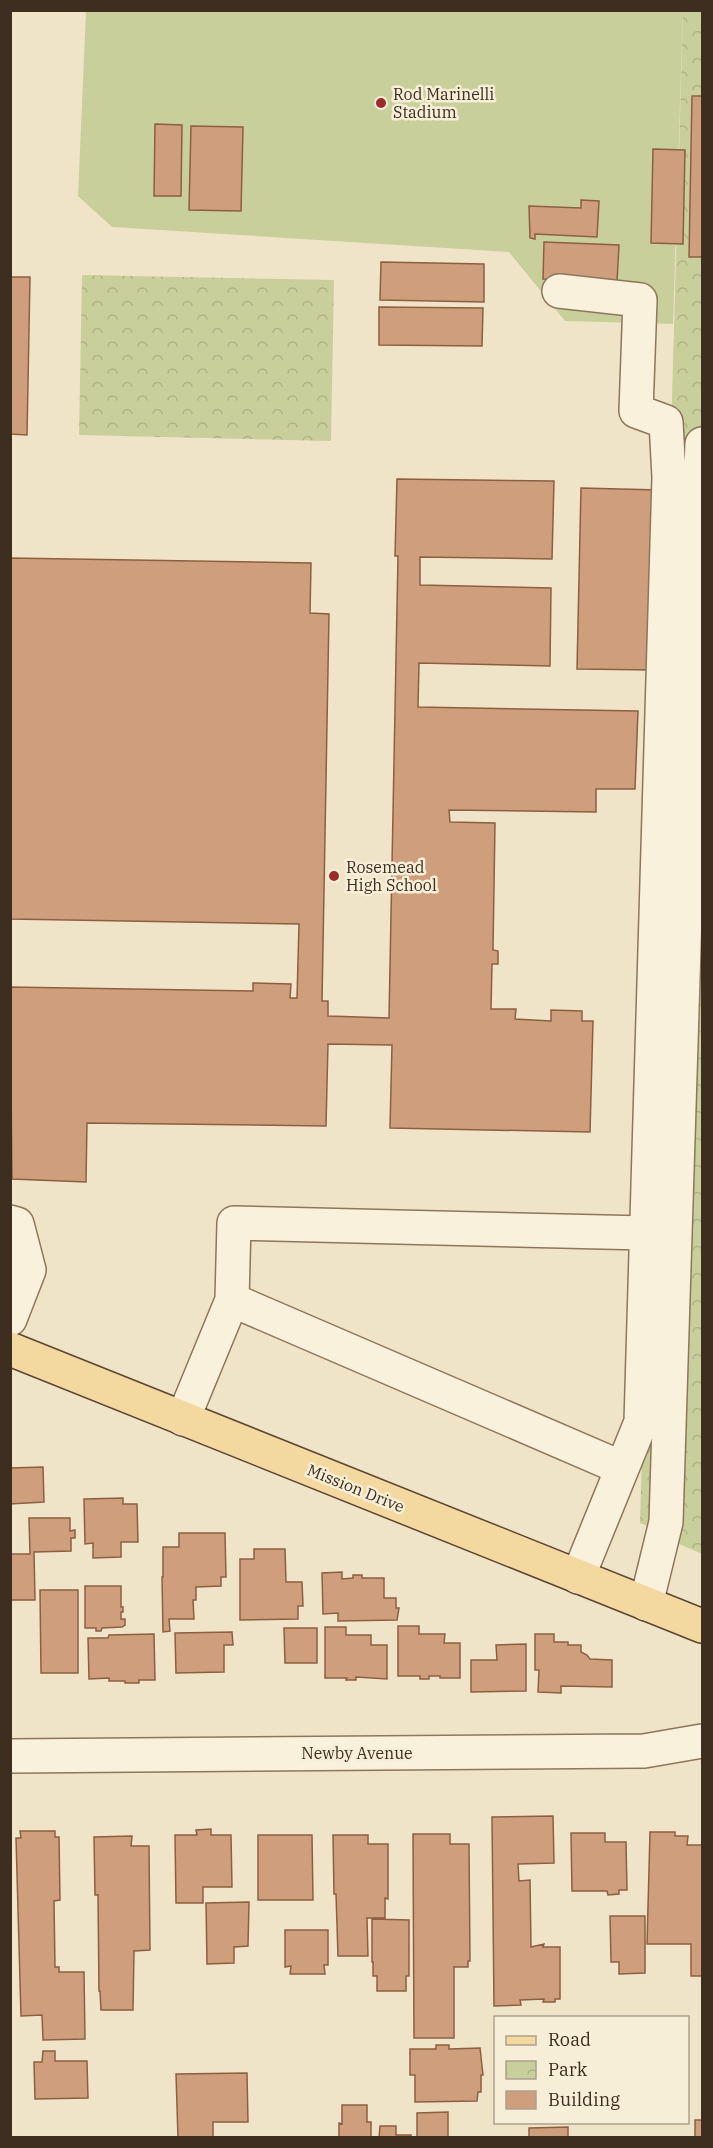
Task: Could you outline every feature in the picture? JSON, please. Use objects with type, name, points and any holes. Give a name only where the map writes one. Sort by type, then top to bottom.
[{"type":"main road","name":"Mission Drive","points":[[10,1349],[702,1625]]},
{"type":"street","points":[[559,291],[640,300],[636,411],[666,422],[669,489],[641,1422],[578,1577]]},
{"type":"street","points":[[646,1604],[666,1522],[695,596],[702,444]]},
{"type":"street","points":[[10,1222],[17,1224],[29,1270],[10,1319]]},
{"type":"street","points":[[183,1419],[232,1300],[234,1223],[645,1233]]},
{"type":"street","points":[[232,1300],[622,1468]]},
{"type":"street","name":"Newby Avenue","points":[[10,1756],[644,1751],[702,1742]]},
{"type":"green space","points":[[702,10],[702,1554],[679,1544],[675,1537],[640,1523],[683,11]]},
{"type":"green space","name":"Rod Marinelli Stadium","points":[[86,11],[683,11],[673,324],[565,321],[509,252],[112,227],[78,196]]},
{"type":"green space","points":[[82,275],[334,280],[331,441],[79,435]]},
{"type":"building","points":[[692,96],[702,96],[702,257],[689,257]]},
{"type":"building","points":[[155,124],[182,125],[181,196],[154,196]]},
{"type":"building","points":[[191,126],[243,127],[241,211],[189,210]]},
{"type":"building","points":[[653,149],[685,150],[683,244],[651,243]]},
{"type":"building","points":[[581,200],[599,201],[597,237],[535,234],[535,239],[530,238],[529,206],[581,208]]},
{"type":"building","points":[[544,242],[619,245],[617,282],[543,279]]},
{"type":"building","points":[[381,262],[484,264],[484,302],[380,300]]},
{"type":"building","points":[[10,277],[30,277],[27,435],[10,434]]},
{"type":"building","points":[[379,307],[483,308],[482,346],[379,345]]},
{"type":"building","points":[[397,479],[554,481],[552,559],[420,557],[420,585],[551,588],[550,666],[419,663],[418,707],[638,711],[635,789],[596,789],[596,812],[449,810],[450,822],[495,823],[493,950],[498,951],[498,964],[492,964],[491,1009],[516,1009],[515,1019],[551,1021],[551,1010],[582,1011],[582,1021],[593,1021],[590,1132],[390,1128],[392,1045],[328,1044],[326,1126],[87,1123],[86,1182],[12,1179],[10,987],[253,991],[253,983],[291,984],[290,998],[297,998],[299,924],[10,919],[10,558],[311,563],[310,613],[329,614],[322,1001],[328,1001],[328,1016],[389,1018],[398,556],[395,556]]},
{"type":"building","points":[[581,488],[659,490],[655,670],[577,669]]},
{"type":"building","points":[[43,1467],[44,1502],[10,1504],[10,1468]]},
{"type":"building","points":[[123,1498],[123,1504],[137,1504],[138,1542],[121,1542],[121,1557],[93,1558],[93,1543],[85,1544],[84,1499]]},
{"type":"building","points":[[29,1518],[70,1518],[70,1531],[75,1530],[75,1538],[71,1538],[71,1551],[34,1552],[35,1600],[10,1600],[10,1554],[30,1554]]},
{"type":"building","points":[[179,1533],[225,1533],[226,1577],[221,1577],[221,1586],[196,1587],[196,1600],[193,1600],[194,1619],[169,1619],[170,1631],[163,1632],[163,1547],[179,1547]]},
{"type":"building","points":[[254,1549],[285,1549],[286,1582],[302,1582],[303,1606],[298,1606],[298,1619],[240,1620],[240,1559],[254,1559]]},
{"type":"building","points":[[342,1572],[342,1579],[353,1578],[353,1575],[362,1575],[362,1578],[384,1578],[384,1598],[396,1598],[396,1608],[399,1608],[397,1620],[338,1621],[338,1613],[323,1614],[322,1573]]},
{"type":"building","points":[[85,1586],[121,1586],[123,1612],[121,1612],[121,1619],[125,1619],[125,1625],[102,1628],[101,1631],[96,1631],[96,1628],[85,1628]]},
{"type":"building","points":[[40,1590],[78,1590],[78,1673],[41,1673]]},
{"type":"building","points":[[398,1626],[419,1626],[419,1634],[445,1634],[444,1643],[460,1643],[460,1678],[429,1676],[429,1679],[420,1679],[420,1676],[398,1676]]},
{"type":"building","points":[[325,1627],[346,1627],[346,1635],[371,1635],[371,1645],[387,1645],[387,1679],[325,1678]]},
{"type":"building","points":[[284,1628],[317,1628],[317,1663],[285,1663]]},
{"type":"building","points":[[232,1632],[233,1645],[224,1645],[224,1672],[176,1673],[175,1633]]},
{"type":"building","points":[[154,1634],[155,1680],[125,1683],[125,1681],[109,1681],[109,1678],[89,1679],[88,1638]]},
{"type":"building","points":[[535,1634],[554,1634],[554,1642],[581,1645],[581,1652],[590,1659],[612,1660],[612,1687],[561,1686],[561,1693],[538,1692],[539,1670],[535,1670]]},
{"type":"building","points":[[526,1644],[526,1691],[471,1692],[471,1660],[497,1660],[496,1645]]},
{"type":"building","points":[[553,1816],[554,1863],[518,1864],[519,1881],[530,1880],[531,1947],[544,1944],[543,1947],[560,1947],[560,1999],[555,1999],[555,2002],[543,2002],[544,1999],[520,2000],[521,2005],[494,2006],[492,1817]]},
{"type":"building","points":[[211,1829],[211,1835],[231,1835],[232,1887],[203,1887],[203,1903],[176,1903],[175,1835],[197,1835],[196,1830]]},
{"type":"building","points":[[20,1831],[55,1831],[55,1837],[59,1837],[60,1900],[54,1901],[55,1967],[59,1967],[59,1972],[84,1972],[85,2039],[43,2040],[42,2015],[21,2016],[16,1838],[21,1838]]},
{"type":"building","points":[[650,1832],[675,1832],[675,1836],[688,1836],[687,1845],[702,1845],[702,1976],[691,1976],[691,1944],[647,1944]]},
{"type":"building","points":[[571,1833],[605,1833],[605,1842],[626,1842],[627,1890],[619,1890],[619,1894],[608,1895],[607,1891],[572,1891]]},
{"type":"building","points":[[413,1834],[450,1834],[450,1844],[469,1844],[470,1961],[468,1961],[468,1967],[454,1967],[454,2038],[414,2038]]},
{"type":"building","points":[[258,1835],[312,1835],[313,1900],[258,1900]]},
{"type":"building","points":[[333,1835],[368,1835],[368,1844],[388,1844],[388,1899],[385,1898],[385,1918],[367,1918],[368,1956],[338,1956]]},
{"type":"building","points":[[132,1836],[131,1846],[149,1846],[150,1950],[134,1951],[133,2010],[101,2010],[94,1837]]},
{"type":"building","points":[[249,1902],[248,1946],[234,1947],[234,1963],[207,1964],[206,1903]]},
{"type":"building","points":[[610,1916],[645,1916],[645,1973],[619,1974],[619,1962],[611,1962]]},
{"type":"building","points":[[372,1919],[409,1920],[409,1976],[406,1976],[406,1991],[377,1991],[377,1976],[373,1976],[372,1962]]},
{"type":"building","points":[[285,1930],[328,1930],[328,1965],[324,1965],[325,1974],[290,1974],[291,1966],[285,1967]]},
{"type":"building","points":[[436,2045],[449,2045],[449,2049],[480,2048],[483,2075],[481,2075],[481,2092],[478,2092],[477,2101],[415,2102],[415,2075],[410,2075],[410,2049],[436,2049]]},
{"type":"building","points":[[43,2051],[55,2051],[55,2061],[87,2061],[88,2098],[35,2099],[34,2062],[42,2062]]},
{"type":"building","points":[[247,2073],[248,2122],[213,2122],[213,2138],[178,2138],[176,2074]]},
{"type":"building","points":[[342,2105],[367,2105],[367,2122],[371,2122],[371,2138],[339,2138]]},
{"type":"building","points":[[448,2112],[448,2138],[417,2138],[417,2113]]},
{"type":"building","points":[[695,2120],[702,2120],[702,2138],[695,2138]]},
{"type":"building","points":[[380,2126],[396,2126],[396,2135],[411,2135],[411,2138],[379,2138]]},
{"type":"building","points":[[568,2127],[568,2138],[529,2138],[529,2128]]},
{"type":"place","name":"Rod Marinelli Stadium","points":[[381,103]]},
{"type":"place","name":"Rosemead High School","points":[[334,876]]}]
